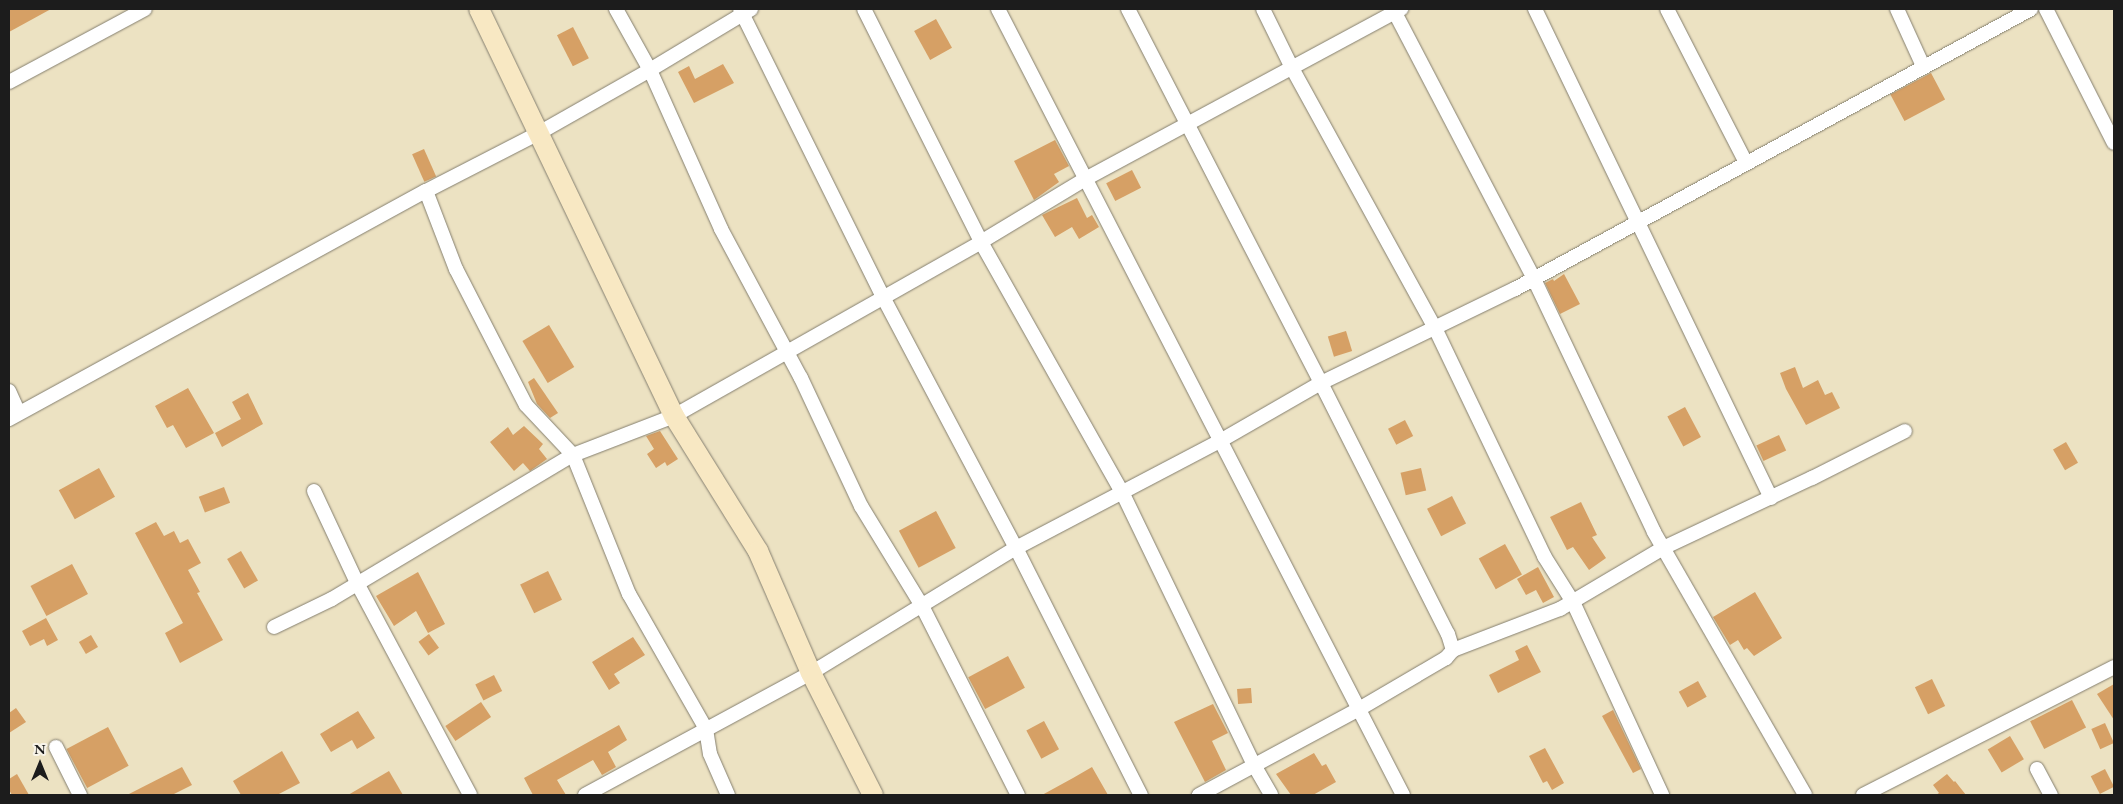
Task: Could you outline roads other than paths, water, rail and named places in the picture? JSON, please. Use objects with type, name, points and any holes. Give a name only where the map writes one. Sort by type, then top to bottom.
[{"type":"street","points":[[9,82],[145,9]]},
{"type":"street","points":[[479,9],[674,416],[758,551],[811,673],[873,795]]},
{"type":"street","points":[[616,9],[650,70],[721,230],[787,351],[861,506],[922,606],[1018,795]]},
{"type":"street","points":[[864,9],[981,242],[1123,494],[1254,765],[1271,795]]},
{"type":"street","points":[[998,9],[1087,178],[1220,441],[1404,795]]},
{"type":"street","points":[[1128,9],[1321,383],[1448,634],[1453,650]]},
{"type":"street","points":[[1263,9],[1292,68],[1435,328],[1544,556],[1573,602],[1662,795]]},
{"type":"street","points":[[1535,9],[1771,498]]},
{"type":"street","points":[[1667,9],[1746,163]]},
{"type":"street","points":[[1897,9],[1923,66]]},
{"type":"street","points":[[588,794],[811,673],[1016,548],[1123,494],[1321,383],[1534,279],[2031,9]]},
{"type":"street","points":[[2046,9],[2114,143]]},
{"type":"street","points":[[274,626],[332,599],[573,455],[674,416],[981,242],[1087,178],[1396,10],[1534,279],[1663,548],[1805,795]]},
{"type":"street","points":[[9,391],[14,416],[426,191],[539,133],[650,70],[744,11],[883,297],[1016,548],[1141,795]]},
{"type":"street","points":[[426,191],[456,269],[526,405],[573,455],[629,594],[706,729],[710,754],[728,795]]},
{"type":"street","points":[[1199,795],[1359,709],[1446,658],[1453,650],[1560,609],[1663,548],[1771,498],[1905,431]]},
{"type":"street","points":[[314,491],[357,583],[470,795]]},
{"type":"street","points":[[1864,795],[2114,667]]},
{"type":"street","points":[[56,747],[80,795]]},
{"type":"street","points":[[2037,769],[2051,795]]}]
